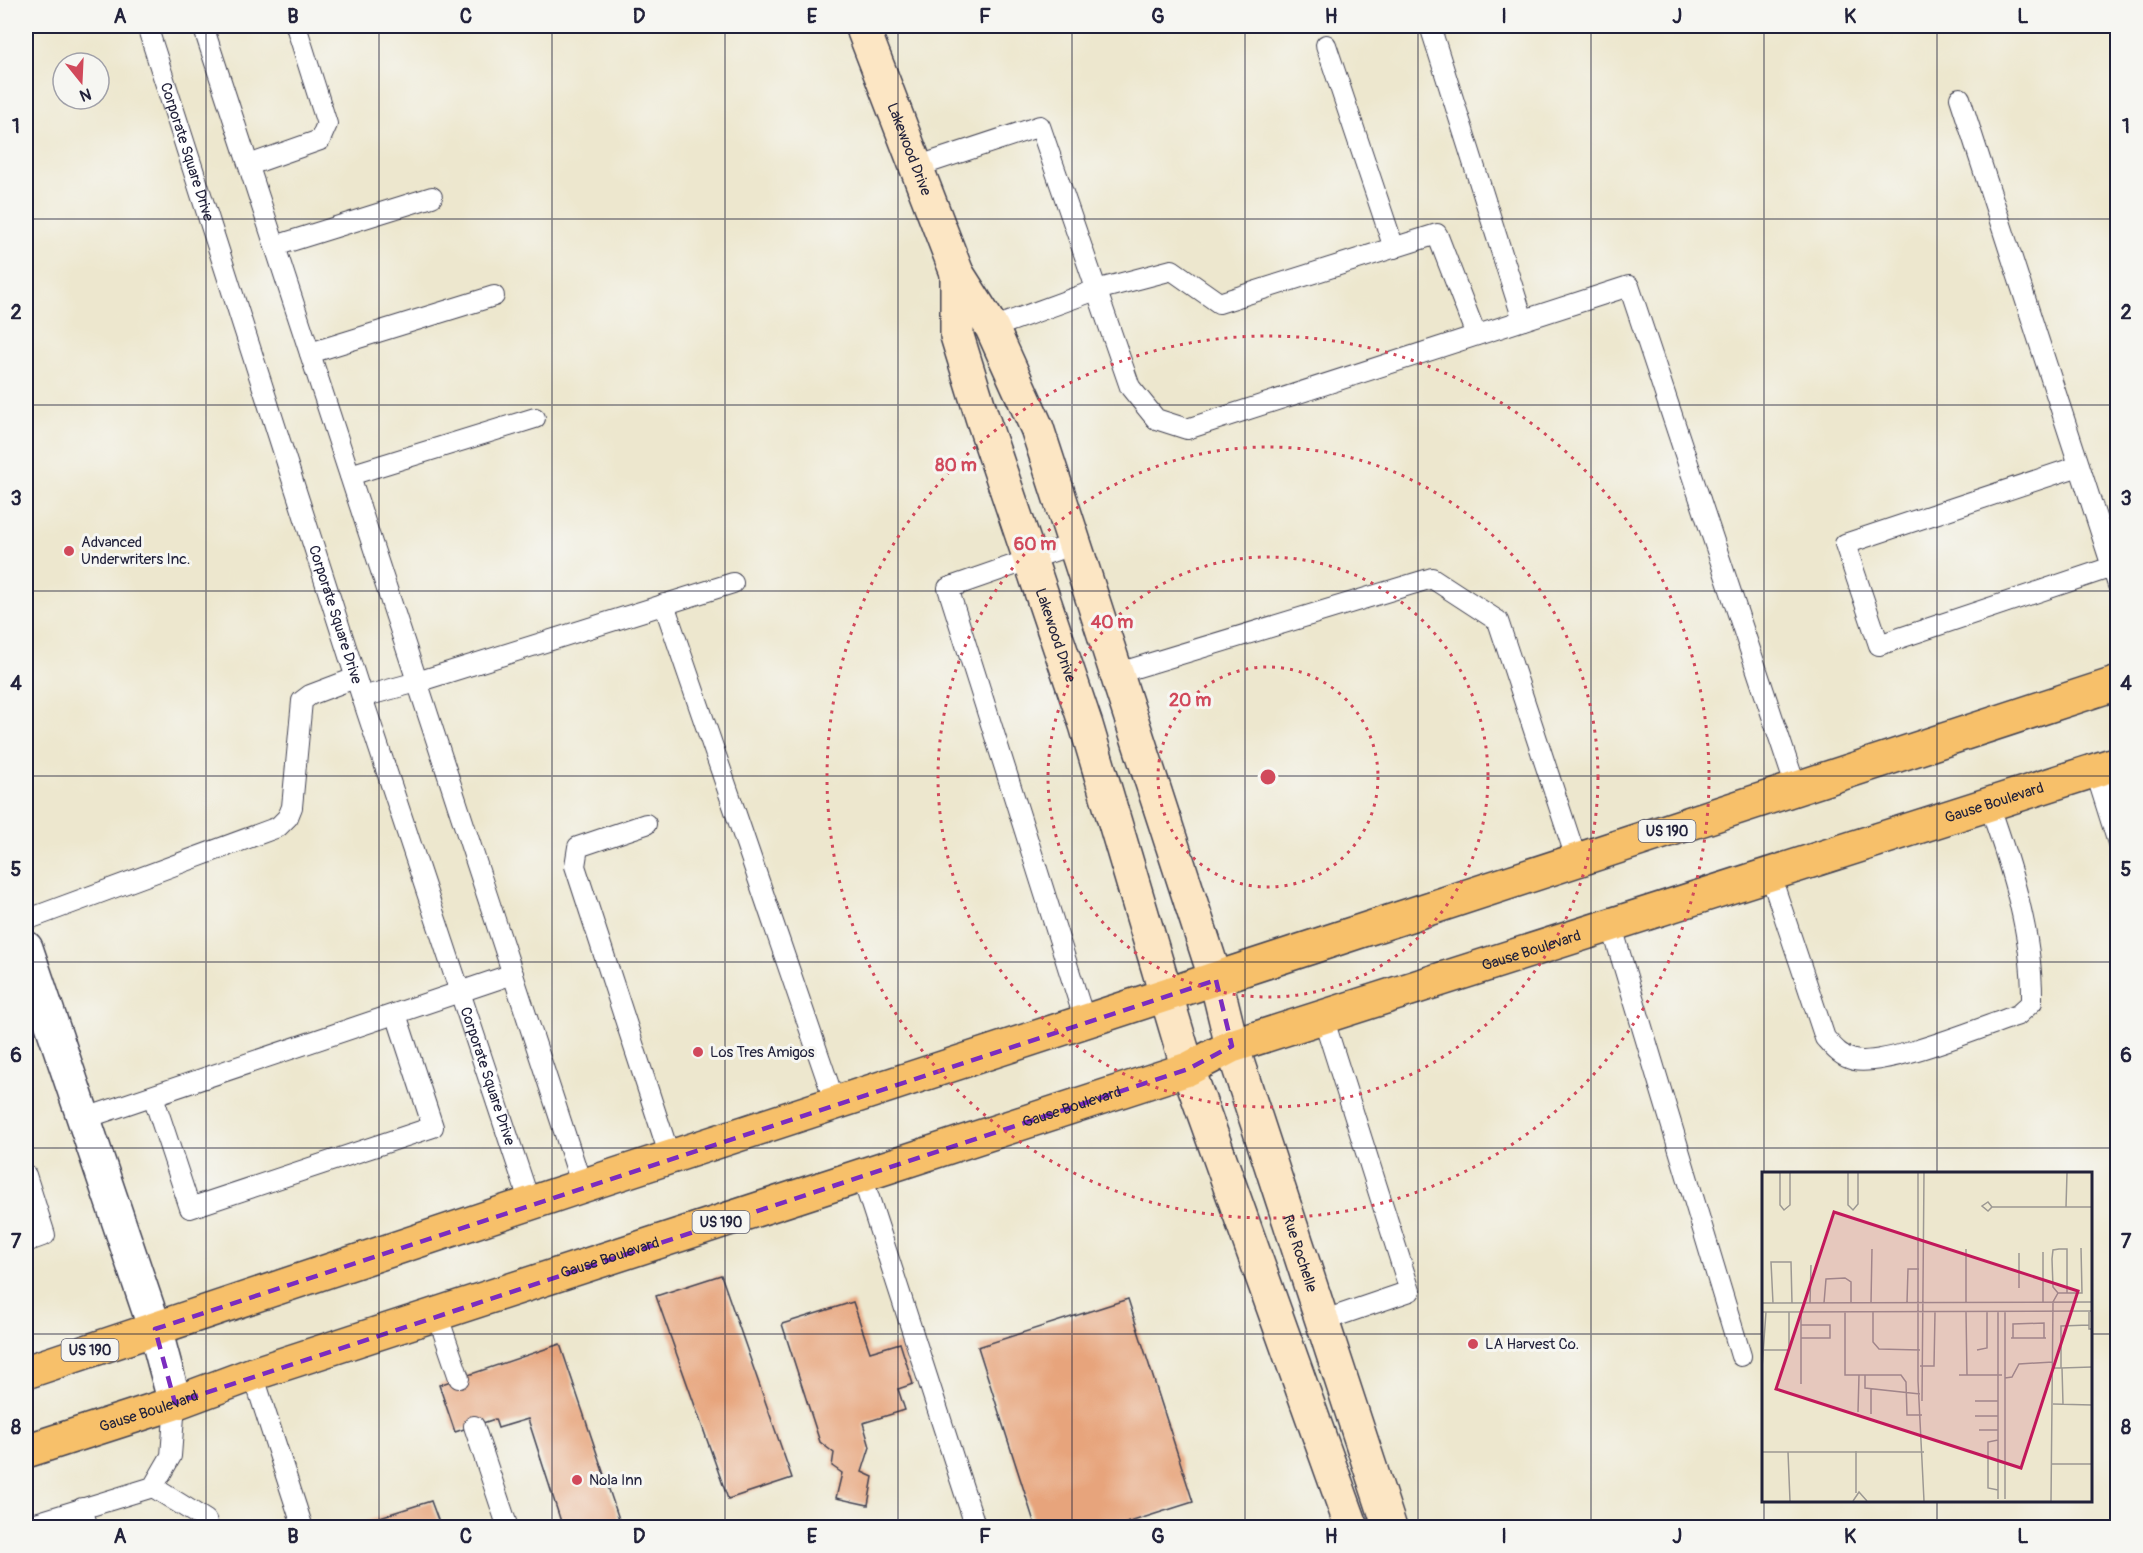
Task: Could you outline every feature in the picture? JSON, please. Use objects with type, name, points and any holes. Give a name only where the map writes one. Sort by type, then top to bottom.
[{"type":"main road","name":"US 190","points":[[26,1372],[582,1185],[1216,980],[2118,683]]},
{"type":"main road","name":"Gause Boulevard","points":[[26,1451],[175,1403],[253,1374],[1188,1069],[1232,1046],[2106,766]]},
{"type":"street","name":"Lakewood Drive","points":[[862,26],[957,273],[992,328],[1037,428],[1216,980]]},
{"type":"street","name":"Lakewood Drive","points":[[957,273],[957,336],[1029,562],[1071,684],[1167,995]]},
{"type":"street","points":[[1071,684],[1115,674]]},
{"type":"street","points":[[26,948],[155,1329],[175,1403]]},
{"type":"street","name":"Rue Rochelle","points":[[1216,980],[1232,1046],[1390,1527]]},
{"type":"street","points":[[1167,995],[1188,1069],[1352,1527]]},
{"type":"lane","points":[[203,26],[582,1185]]},
{"type":"lane","points":[[249,165],[320,140],[327,124],[296,26]]},
{"type":"lane","points":[[1431,26],[1523,320]]},
{"type":"lane","name":"Corporate Square Drive","points":[[155,28],[355,678],[530,1203]]},
{"type":"lane","points":[[1326,45],[1394,248]]},
{"type":"lane","points":[[1960,98],[2115,576],[1878,645],[1845,544],[2079,466]]},
{"type":"lane","points":[[916,167],[1041,126],[1130,387],[1156,419],[1187,429],[1629,286],[1796,788]]},
{"type":"lane","points":[[275,246],[432,198]]},
{"type":"lane","points":[[992,328],[1096,290],[1172,270],[1219,303],[1437,234],[1476,335]]},
{"type":"lane","points":[[310,354],[494,296]]},
{"type":"lane","points":[[350,475],[535,418]]},
{"type":"lane","points":[[1074,544],[1029,562],[948,588],[1085,1021]]},
{"type":"lane","points":[[1115,674],[1432,578],[1498,621],[1577,861]]},
{"type":"lane","points":[[362,698],[733,582]]},
{"type":"lane","points":[[664,604],[835,1103]]},
{"type":"lane","points":[[26,921],[278,827],[288,817],[292,807],[302,701],[310,695],[355,678]]},
{"type":"lane","points":[[2106,766],[2118,843]]},
{"type":"lane","points":[[1770,874],[1825,1038],[1838,1052],[1854,1060],[1885,1060],[2018,1015],[2032,1002],[2033,979],[2013,872],[1989,804]]},
{"type":"lane","points":[[646,824],[578,847],[575,866],[670,1157]]},
{"type":"lane","points":[[1611,924],[1741,1356]]},
{"type":"lane","points":[[84,1119],[513,974]]},
{"type":"lane","points":[[153,1096],[190,1208],[433,1127],[396,1014]]},
{"type":"lane","points":[[1322,1321],[1410,1291],[1323,1017]]},
{"type":"lane","points":[[26,1175],[45,1235],[26,1242]]},
{"type":"lane","points":[[862,1176],[976,1527]]},
{"type":"lane","points":[[437,1314],[459,1378]]},
{"type":"lane","points":[[253,1374],[303,1527]]},
{"type":"lane","points":[[26,1526],[153,1487],[171,1456],[175,1403]]},
{"type":"lane","points":[[474,1426],[508,1527]]},
{"type":"lane","points":[[153,1487],[206,1520],[209,1527]]},
{"type":"lane","points":[[82,1508],[88,1527]]},
{"type":"highlighted area","points":[[1216,980],[1232,1046],[1188,1069],[175,1403],[155,1329]]},
{"type":"building","points":[[721,1275],[792,1478],[728,1499],[656,1296]]},
{"type":"building","points":[[1128,1299],[1193,1502],[1111,1528],[1036,1528],[978,1347]]},
{"type":"building","points":[[853,1302],[870,1352],[900,1343],[913,1384],[898,1389],[905,1410],[863,1423],[870,1447],[862,1472],[873,1477],[868,1505],[836,1498],[842,1473],[832,1466],[834,1453],[820,1442],[782,1324]]},
{"type":"building","name":"Nola Inn","points":[[560,1344],[622,1528],[563,1528],[528,1419],[498,1428],[495,1419],[455,1432],[439,1385]]},
{"type":"building","points":[[431,1501],[441,1528],[348,1528],[348,1527]]},
{"type":"place","name":"Advanced Underwriters Inc.","points":[[69,551]]},
{"type":"place","name":"Los Tres Amigos","points":[[698,1052]]},
{"type":"place","name":"LA Harvest Co.","points":[[1473,1344]]},
{"type":"place","name":"Nola Inn","points":[[577,1480]]}]
